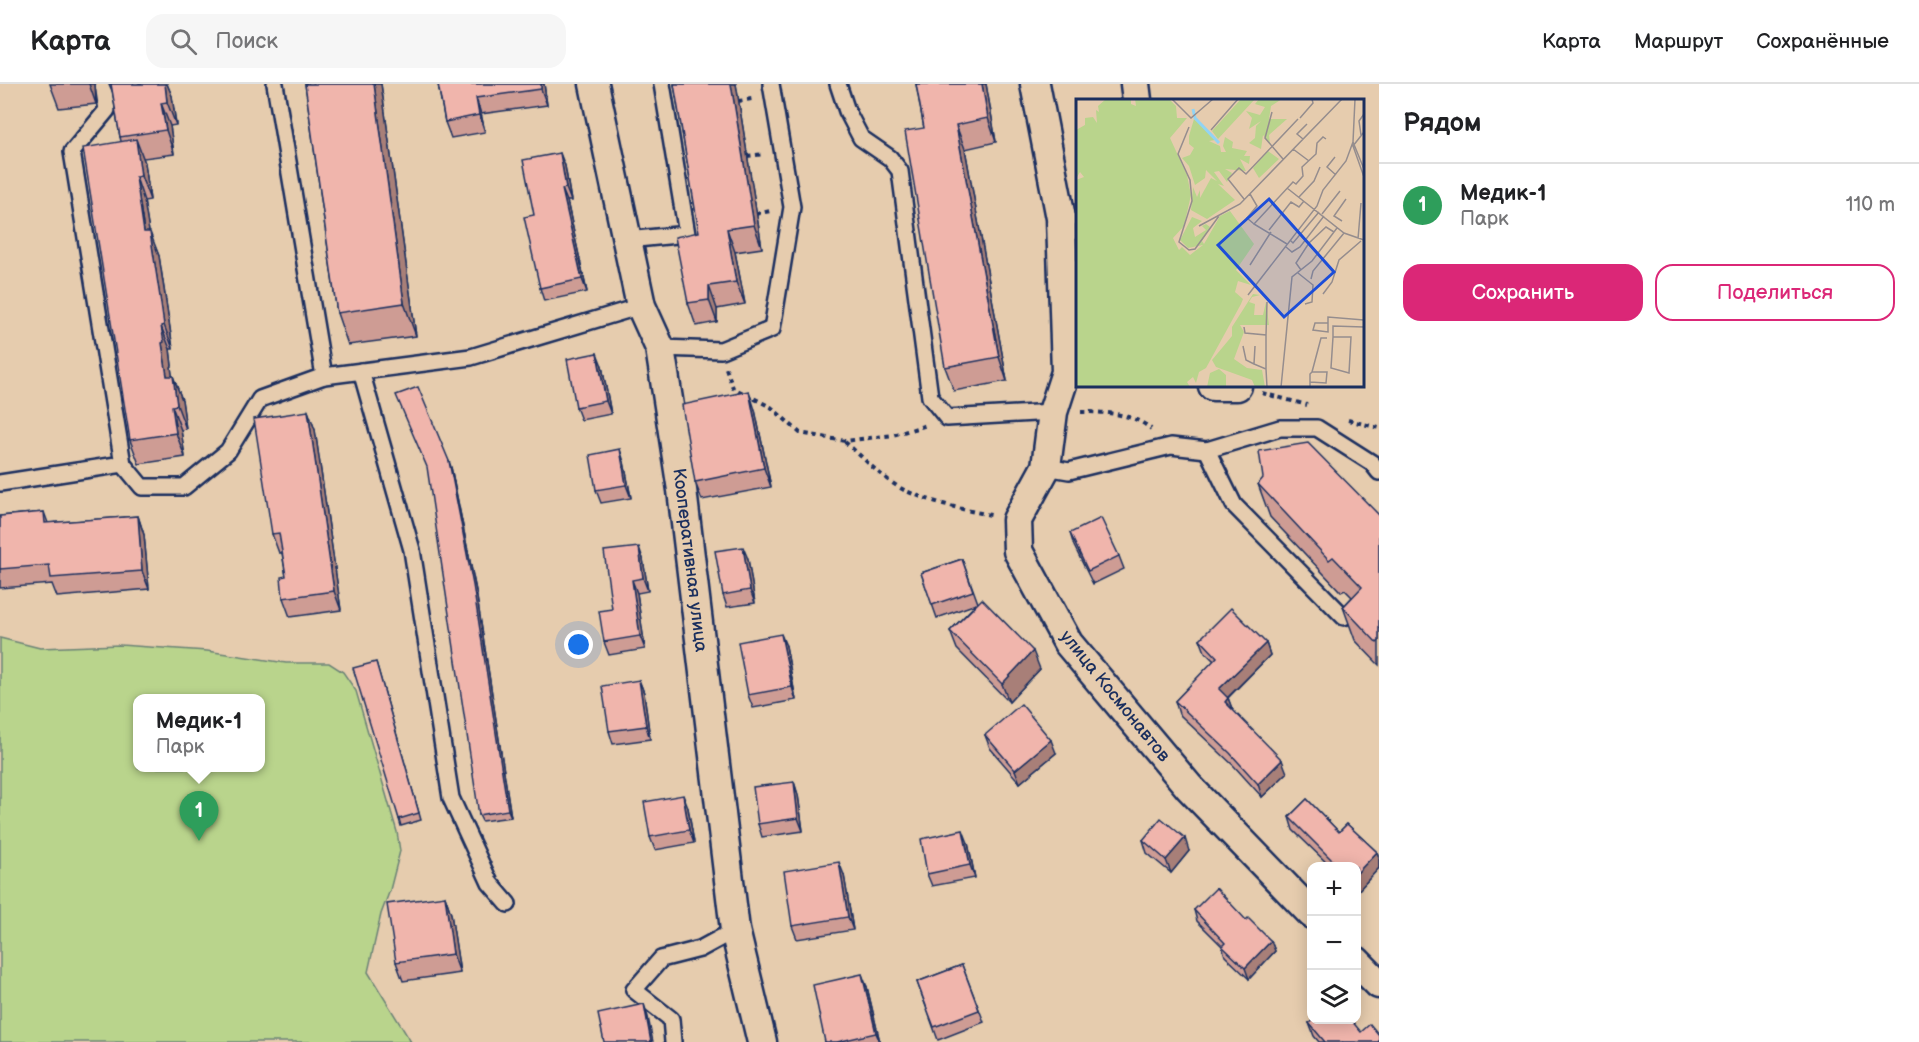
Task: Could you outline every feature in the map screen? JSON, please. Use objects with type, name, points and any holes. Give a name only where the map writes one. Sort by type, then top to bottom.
[{"type":"street","name":"Кооперативная улица","points":[[594,84],[641,306],[660,348],[682,490],[735,930],[762,1042]]},
{"type":"street","points":[[1017,520],[1046,467],[1053,412],[1066,372],[1061,218],[1035,84]]},
{"type":"street","points":[[1135,84],[1137,99]]},
{"type":"street","name":"улица Космонавтов","points":[[1017,520],[1018,551],[1068,643],[1188,787],[1307,910]]},
{"type":"street","points":[[1361,966],[1379,984]]},
{"type":"lane","points":[[103,84],[107,110],[72,152],[123,464],[142,487],[184,487],[228,451],[260,399],[324,376],[471,357],[641,306]]},
{"type":"lane","points":[[275,84],[324,376]]},
{"type":"lane","points":[[627,240],[687,234],[662,84]]},
{"type":"lane","points":[[660,348],[721,350],[772,329],[792,207],[771,84]]},
{"type":"lane","points":[[838,84],[847,111],[861,138],[890,158],[900,171],[930,397],[947,418],[1053,412]]},
{"type":"lane","points":[[361,371],[412,550],[451,798],[490,883],[508,904]]},
{"type":"lane","points":[[1046,467],[1069,471],[1171,446],[1207,450],[1280,428],[1317,428],[1372,463],[1379,472]]},
{"type":"lane","points":[[1207,450],[1234,505],[1344,617]]},
{"type":"lane","points":[[0,483],[123,464]]},
{"type":"lane","points":[[673,1042],[671,1019],[633,990],[661,959],[700,949],[735,930]]},
{"type":"path","points":[[721,350],[733,388],[771,407],[800,433],[845,441],[893,435],[947,418]]},
{"type":"path","points":[[1053,412],[1109,412],[1145,424],[1171,446]]},
{"type":"path","points":[[845,441],[876,470],[905,490],[967,510],[1017,520]]},
{"type":"green space","points":[[0,638],[40,648],[120,645],[207,651],[286,663],[329,663],[343,672],[356,691],[397,832],[400,851],[381,914],[368,972],[411,1042],[0,1042]]},
{"type":"building","points":[[111,84],[165,84],[167,102],[161,103],[166,130],[120,137]]},
{"type":"building","points":[[305,84],[374,84],[404,303],[337,313]]},
{"type":"building","points":[[438,84],[541,84],[541,89],[476,98],[479,115],[445,122]]},
{"type":"building","points":[[674,84],[731,84],[754,225],[727,229],[736,282],[709,286],[709,300],[688,303],[675,237],[699,232]]},
{"type":"building","points":[[916,84],[982,84],[988,118],[956,125],[999,357],[945,367],[905,131],[924,128]]},
{"type":"building","points":[[136,139],[141,176],[136,177],[144,232],[150,232],[164,325],[161,326],[164,342],[162,343],[167,376],[173,376],[177,405],[172,406],[176,433],[130,440],[83,148]]},
{"type":"building","points":[[560,153],[566,188],[562,189],[582,279],[540,288],[524,217],[534,215],[523,160]]},
{"type":"building","points":[[597,353],[606,401],[576,407],[567,359]]},
{"type":"building","points":[[418,387],[449,461],[473,585],[508,810],[479,815],[427,467],[396,395]]},
{"type":"building","points":[[749,391],[764,468],[695,482],[682,405]]},
{"type":"building","points":[[308,411],[334,591],[283,598],[281,577],[286,576],[279,533],[272,534],[254,419]]},
{"type":"building","points":[[1308,443],[1379,515],[1379,641],[1377,643],[1343,607],[1362,587],[1333,557],[1329,560],[1258,484],[1263,478],[1259,451]]},
{"type":"building","points":[[620,449],[626,485],[596,490],[590,455]]},
{"type":"building","points":[[44,512],[45,523],[138,516],[142,571],[51,578],[49,565],[0,569],[0,516]]},
{"type":"building","points":[[1101,518],[1119,556],[1088,571],[1070,533]]},
{"type":"building","points":[[639,547],[643,578],[632,580],[640,636],[604,642],[599,611],[612,609],[604,551]]},
{"type":"building","points":[[743,547],[750,590],[723,595],[715,551]]},
{"type":"building","points":[[962,559],[973,591],[932,605],[921,573]]},
{"type":"building","points":[[982,599],[1033,651],[1002,684],[950,631]]},
{"type":"building","points":[[1231,608],[1266,643],[1219,689],[1228,698],[1225,702],[1282,760],[1258,784],[1230,753],[1175,701],[1217,657],[1200,639]]},
{"type":"building","points":[[781,634],[792,687],[748,695],[738,642]]},
{"type":"building","points":[[376,662],[419,813],[399,819],[353,668]]},
{"type":"building","points":[[639,680],[646,726],[609,731],[602,686]]},
{"type":"building","points":[[1021,704],[1051,740],[1015,770],[985,735]]},
{"type":"building","points":[[794,782],[798,818],[758,824],[753,787]]},
{"type":"building","points":[[683,795],[689,830],[650,837],[644,802]]},
{"type":"building","points":[[1307,799],[1339,832],[1347,824],[1377,852],[1361,869],[1361,862],[1334,862],[1289,817]]},
{"type":"building","points":[[1161,818],[1185,838],[1166,860],[1143,840]]},
{"type":"building","points":[[963,830],[970,865],[927,874],[921,839]]},
{"type":"building","points":[[839,862],[848,917],[792,926],[784,871]]},
{"type":"building","points":[[1216,888],[1246,920],[1248,918],[1271,941],[1245,968],[1222,946],[1225,943],[1194,910]]},
{"type":"building","points":[[445,896],[453,954],[396,962],[387,904]]},
{"type":"building","points":[[962,965],[979,1010],[934,1027],[917,982]]},
{"type":"building","points":[[862,974],[876,1033],[837,1042],[825,1042],[813,985]]},
{"type":"building","points":[[644,1004],[651,1042],[604,1042],[598,1014]]},
{"type":"building","points":[[1310,1024],[1354,1024],[1361,1032],[1370,1024],[1379,1035],[1379,1042],[1325,1042]]},
{"type":"place","name":"Медик-1","points":[[199,841]]}]
